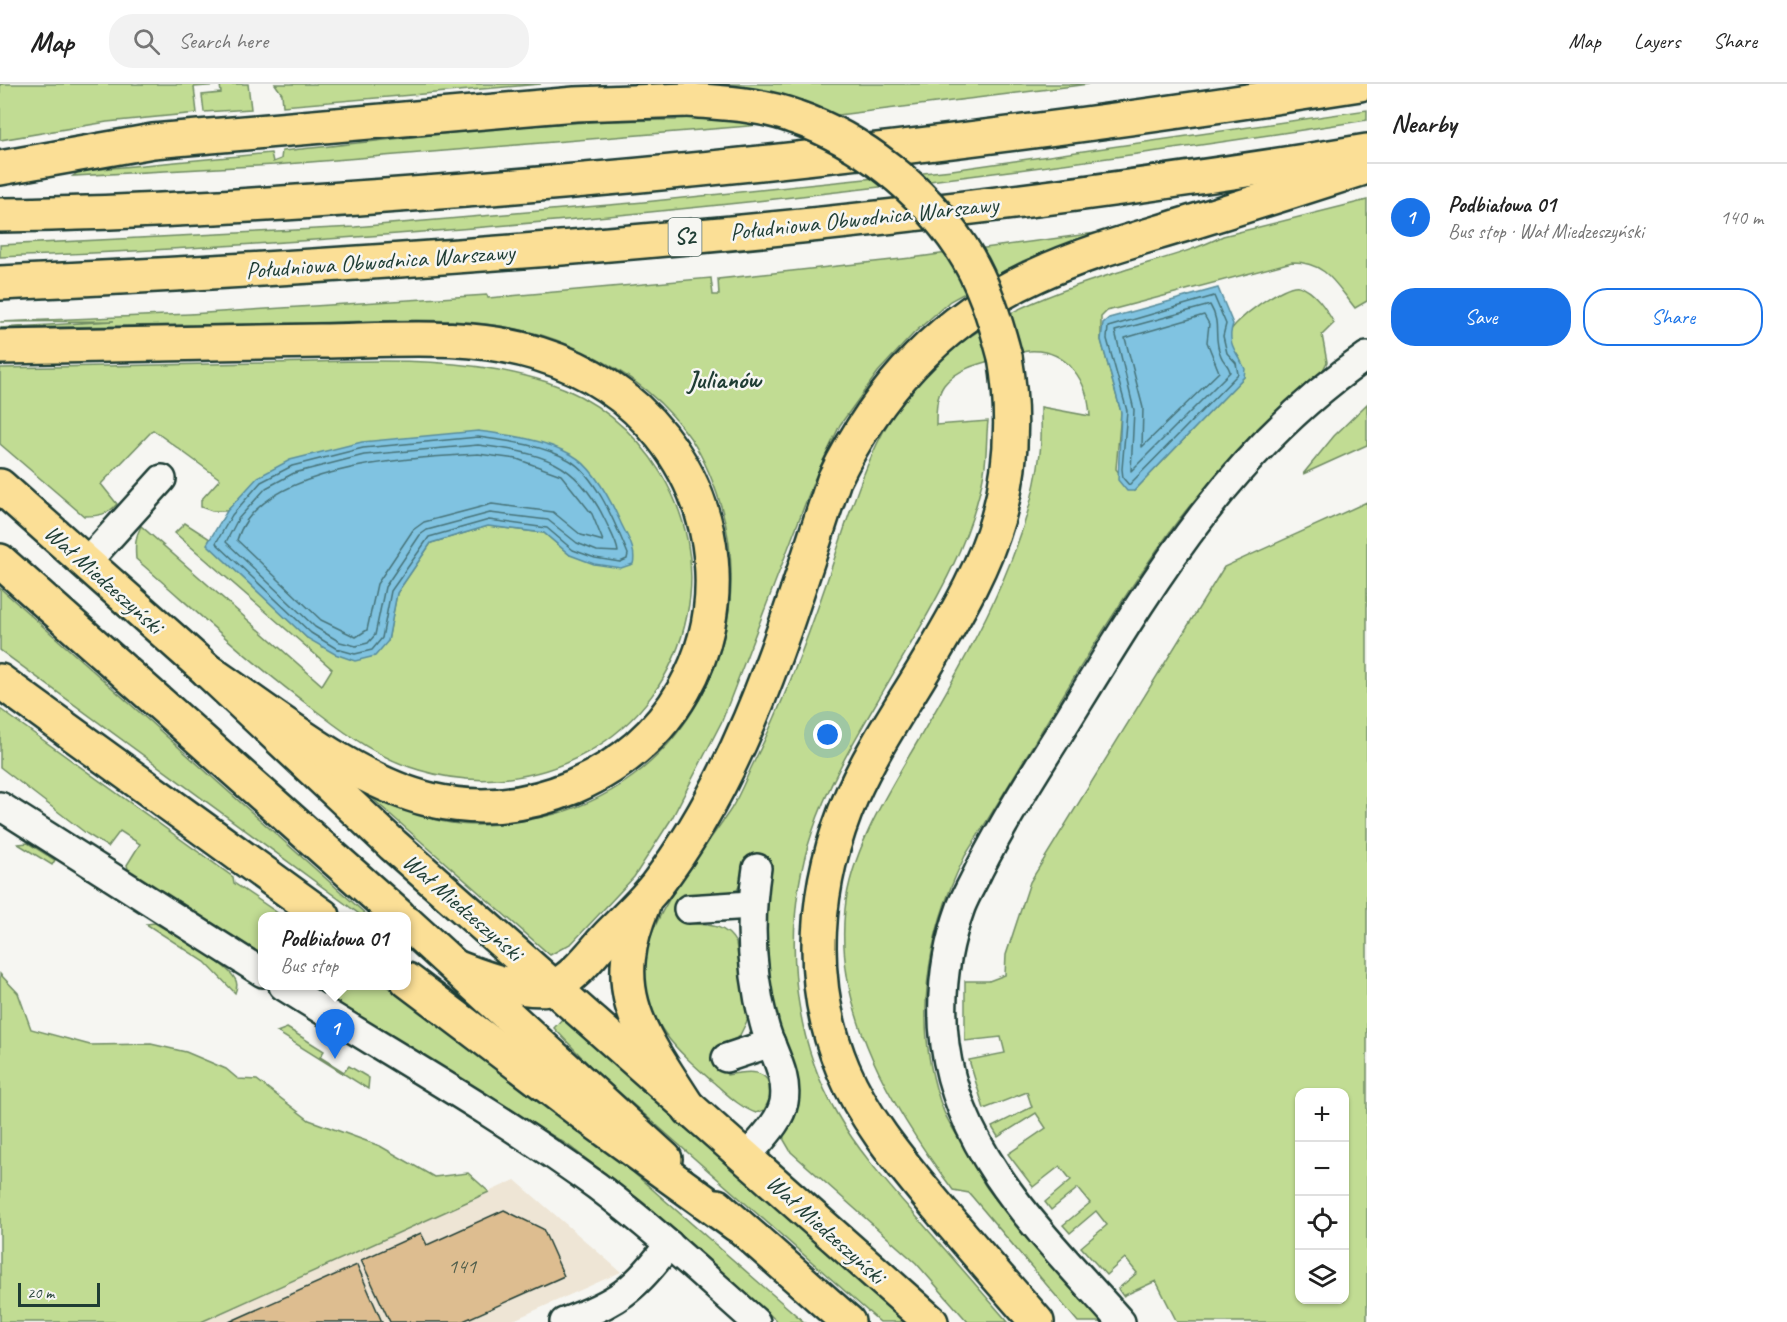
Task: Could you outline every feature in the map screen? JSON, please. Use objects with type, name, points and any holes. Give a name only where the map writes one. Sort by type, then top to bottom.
[{"type":"main road","points":[[0,215],[122,213],[283,203],[556,183],[754,164],[1085,125],[1360,84]]},
{"type":"main road","points":[[0,168],[153,141],[575,104],[688,100],[752,107],[795,117],[844,139],[901,178],[961,248],[982,289],[1005,357],[1011,394],[1012,426],[1009,466],[998,517],[984,557],[963,602],[865,770],[842,820],[825,878],[820,908],[819,963],[823,998],[843,1070],[867,1113],[898,1160],[1037,1322]]},
{"type":"main road","name":"Południowa Obwodnica Warszawy","points":[[0,283],[390,262],[839,223],[1152,183],[1367,151]]},
{"type":"main road","points":[[458,969],[529,988],[554,987],[570,975],[647,895],[694,830],[738,747],[777,649],[834,480],[847,454],[881,399],[915,358],[965,315],[1036,275],[1117,245],[1367,167]]},
{"type":"main road","points":[[0,347],[426,339],[516,347],[542,354],[592,376],[639,410],[680,460],[702,508],[708,536],[712,589],[708,617],[693,671],[669,712],[635,748],[604,770],[556,794],[526,802],[496,806],[461,805],[430,800],[400,791],[346,762],[208,671]]},
{"type":"main road","name":"Wał Miedzeszyński","points":[[0,486],[208,671],[393,845],[931,1322]]},
{"type":"main road","name":"Wał Miedzeszyński","points":[[0,561],[395,912]]},
{"type":"main road","points":[[0,681],[318,912]]},
{"type":"main road","points":[[647,895],[635,924],[629,947],[629,997],[636,1021],[644,1036],[690,1110]]},
{"type":"main road","name":"Wał Miedzeszyński","points":[[411,927],[737,1226],[848,1322]]},
{"type":"main road","points":[[411,983],[737,1226]]},
{"type":"street","points":[[1121,1322],[1035,1223],[985,1160],[963,1117],[950,1072],[943,1027],[945,971],[950,941],[962,904],[1020,794],[1180,541],[1235,473],[1267,441],[1350,367],[1367,356]]},
{"type":"street","points":[[86,563],[162,479]]},
{"type":"street","points":[[0,806],[258,970]]},
{"type":"street","points":[[746,1158],[781,1114],[784,1100],[784,1079],[764,1023],[752,947],[751,905],[756,868]]},
{"type":"street","points":[[688,909],[751,905]]},
{"type":"street","points":[[289,990],[496,1118],[596,1186],[669,1244],[756,1322]]},
{"type":"street","points":[[726,1058],[771,1043]]},
{"type":"street","points":[[564,1322],[603,1308],[622,1295],[648,1271],[669,1244]]},
{"type":"shaded area","points":[[515,1180],[621,1272],[509,1322],[201,1322]]},
{"type":"green space","points":[[0,84],[248,84],[251,109],[204,112],[202,95],[221,93],[220,85],[194,87],[197,113],[107,122],[0,140]]},
{"type":"green space","points":[[275,84],[541,84],[283,106],[282,94]]},
{"type":"green space","points":[[695,84],[1089,84],[749,126],[274,165],[73,176],[80,171],[271,153],[273,162],[281,159],[282,151],[479,130],[578,123],[676,120]]},
{"type":"green space","points":[[1367,110],[1367,120],[1197,146],[857,190],[515,224],[343,238],[0,257],[0,245],[355,227],[644,202],[952,170]]},
{"type":"green space","points":[[1367,200],[1367,301],[1355,308],[1335,282],[1322,270],[1304,263],[1292,262],[1107,311],[1101,317],[1101,340],[1121,412],[1116,469],[1134,491],[1244,377],[1241,361],[1229,338],[1232,328],[1239,320],[1272,296],[1292,286],[1299,286],[1315,296],[1334,323],[1322,335],[1327,362],[1320,376],[1227,464],[1193,502],[1148,562],[1121,603],[965,856],[941,917],[933,949],[926,1015],[928,1048],[934,1080],[944,1112],[987,1188],[1029,1239],[1104,1322],[1078,1322],[969,1193],[953,1190],[909,1127],[872,1059],[849,986],[844,948],[845,909],[855,864],[873,820],[976,637],[1010,564],[1033,490],[1041,447],[1041,407],[1090,416],[1085,391],[1073,370],[1065,361],[1042,352],[1020,352],[968,368],[949,379],[939,394],[936,425],[988,421],[985,466],[977,501],[968,530],[944,584],[854,741],[826,796],[812,833],[803,867],[794,940],[801,1013],[809,1048],[821,1082],[837,1114],[873,1166],[1008,1322],[968,1322],[916,1263],[791,1152],[784,1140],[763,914],[767,859],[745,858],[743,878],[737,890],[686,901],[686,923],[721,928],[732,936],[736,943],[748,1019],[739,1037],[718,1047],[727,1075],[750,1072],[767,1079],[772,1094],[764,1110],[756,1113],[733,1099],[677,1048],[658,1023],[647,993],[644,975],[645,955],[652,934],[662,911],[739,794],[773,722],[801,654],[871,457],[896,409],[932,366],[981,330],[1064,290],[1186,251],[1223,236]]},
{"type":"green space","points":[[1096,233],[1023,261],[950,301],[914,333],[878,372],[840,425],[815,478],[722,721],[672,818],[634,877],[572,943],[550,955],[366,793],[418,815],[451,823],[490,824],[530,819],[555,814],[602,796],[642,769],[676,735],[702,695],[720,651],[730,604],[730,555],[721,506],[711,476],[697,448],[672,415],[627,376],[593,356],[556,340],[496,325],[401,320],[0,328],[114,321],[0,322],[190,314],[487,295],[488,298],[711,278],[713,295],[719,295],[718,279],[911,258]]},
{"type":"green space","points":[[407,361],[478,367],[547,382],[581,397],[612,417],[639,443],[660,473],[677,506],[687,541],[691,578],[687,615],[673,658],[651,696],[623,728],[588,752],[549,769],[507,778],[463,779],[419,770],[392,760],[354,739],[295,695],[136,559],[137,538],[141,526],[322,685],[332,669],[175,533],[185,523],[210,539],[208,544],[307,638],[388,641],[397,593],[431,543],[488,526],[543,533],[318,455],[277,468],[248,489],[227,511],[212,511],[201,507],[201,500],[220,479],[153,430],[101,484],[117,504],[110,511],[102,514],[84,516],[0,444],[0,368]],"holes":[[[544,533],[633,564],[570,555]]]},
{"type":"green space","points":[[1367,404],[1367,445],[1303,474],[1334,436]]},
{"type":"green space","points":[[1367,502],[1367,1322],[1177,1322],[1156,1281],[1123,1296],[1118,1289],[1137,1273],[1125,1258],[1106,1275],[1081,1247],[1107,1225],[1096,1211],[1070,1233],[1063,1225],[1090,1203],[1078,1188],[1051,1210],[1045,1202],[1071,1180],[1060,1166],[1033,1187],[1008,1154],[1046,1128],[1036,1113],[998,1137],[992,1127],[1032,1107],[1027,1092],[984,1109],[969,1060],[1005,1053],[1001,1037],[965,1041],[965,981],[989,981],[1005,975],[1006,955],[1030,882],[1224,567]]},
{"type":"green space","points":[[0,588],[364,912],[357,912],[0,650]]},
{"type":"green space","points":[[0,709],[233,877],[234,883],[276,912],[258,912],[258,952],[128,869],[127,865],[140,844],[120,831],[108,847],[87,834],[0,767]]},
{"type":"green space","points":[[28,843],[55,860],[52,865],[18,844]]},
{"type":"green space","points":[[155,923],[230,972],[236,981],[235,993],[205,962],[146,924]]},
{"type":"green space","points":[[0,974],[18,993],[31,1029],[90,1045],[151,1044],[186,1052],[226,1069],[238,1079],[257,1080],[309,1120],[380,1146],[434,1177],[468,1173],[489,1192],[201,1322],[0,1322]]},
{"type":"green space","points":[[317,990],[392,990],[516,1079],[612,1154],[804,1322],[778,1322],[644,1203],[568,1145]]},
{"type":"green space","points":[[563,1018],[904,1322],[880,1322],[593,1069],[554,1028]]},
{"type":"green space","points":[[287,1028],[324,1051],[320,1057],[344,1072],[349,1066],[369,1078],[368,1089],[277,1032]]},
{"type":"water","points":[[1218,288],[1233,324],[1232,343],[1245,369],[1244,377],[1134,491],[1127,491],[1118,480],[1121,412],[1101,340],[1103,323],[1109,318]]},
{"type":"water","points":[[478,431],[538,441],[580,460],[594,475],[611,503],[632,547],[633,564],[621,568],[594,564],[570,555],[544,533],[488,526],[431,543],[397,593],[388,641],[375,656],[355,661],[335,654],[307,638],[207,544],[227,511],[258,477],[290,460],[362,442]]},
{"type":"building","points":[[504,1210],[543,1229],[564,1276],[461,1322],[390,1322],[361,1260],[421,1233],[427,1245]]},
{"type":"building","points":[[357,1265],[382,1322],[229,1322]]},
{"type":"place","name":"Podbiałowa 01","points":[[335,1059]]},
{"type":"district","name":"Julianów","points":[[724,379]]}]
